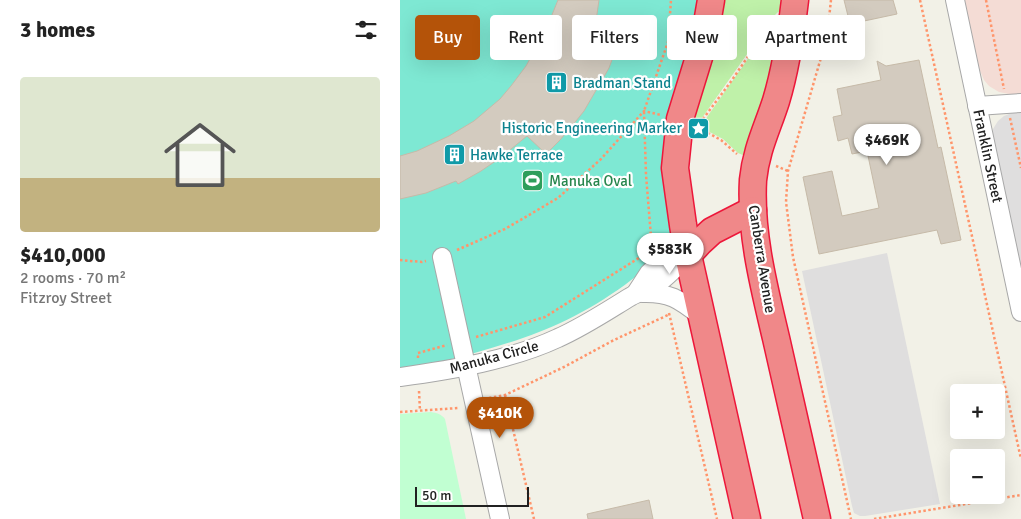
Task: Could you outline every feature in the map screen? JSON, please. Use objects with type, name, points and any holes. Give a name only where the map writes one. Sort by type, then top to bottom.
[{"type":"highway","points":[[710,0],[700,54],[680,119],[675,168],[687,247],[748,519]]},
{"type":"highway","name":"Canberra Avenue","points":[[794,0],[786,57],[776,100],[756,160],[752,210],[761,270],[817,519]]},
{"type":"highway","points":[[687,247],[710,219],[720,213],[752,210]]},
{"type":"street","name":"Franklin Street","points":[[955,0],[1021,312]]},
{"type":"street","points":[[977,106],[1014,104]]},
{"type":"street","name":"Manuka Circle","points":[[400,377],[517,354],[558,338],[591,321],[636,293],[649,273],[687,247]]},
{"type":"street","points":[[442,257],[500,519]]},
{"type":"street","points":[[636,293],[654,292],[672,296],[702,318]]},
{"type":"path","points":[[652,249],[646,176],[644,111],[668,42],[671,0]]},
{"type":"path","points":[[831,0],[827,37],[788,171],[786,202],[793,257],[851,519]]},
{"type":"path","points":[[920,0],[1021,459]]},
{"type":"path","points":[[986,0],[1014,104],[1021,168]]},
{"type":"path","points":[[703,119],[747,58]]},
{"type":"path","points":[[400,260],[422,262],[442,257],[505,229],[558,198],[601,159],[644,111]]},
{"type":"path","points":[[418,353],[545,317],[644,255]]},
{"type":"path","points":[[400,412],[458,408],[475,401],[505,395],[668,315],[716,519]]},
{"type":"path","points":[[505,395],[534,519]]},
{"type":"path","points":[[874,519],[1021,495]]},
{"type":"shaded area","name":"Manuka Oval","points":[[400,0],[697,0],[695,15],[667,15],[667,60],[684,60],[667,120],[665,135],[665,165],[672,239],[670,243],[649,265],[625,285],[582,312],[553,326],[471,354],[427,365],[400,368]]},
{"type":"shaded area","points":[[964,0],[1021,0],[1021,94],[999,92],[989,86],[984,80],[978,66]]},
{"type":"shaded area","points":[[1014,112],[1021,112],[1021,283],[991,135],[998,121]]},
{"type":"shaded area","points":[[887,253],[940,504],[860,516],[854,513],[852,506],[802,271]]},
{"type":"green space","points":[[717,0],[786,0],[785,11],[778,12],[775,15],[747,15],[747,54],[697,125],[690,122],[704,60],[737,60],[737,15],[714,15]]},
{"type":"green space","points":[[747,60],[775,60],[774,71],[745,156],[738,153],[723,139],[700,127]]},
{"type":"green space","points":[[431,412],[439,414],[445,419],[466,519],[400,519],[400,414]]},
{"type":"building","points":[[558,0],[599,0],[597,15],[572,15],[572,60],[612,60],[584,111],[546,154],[527,136],[500,158],[458,184],[456,181],[426,193],[400,199],[400,156],[417,151],[449,136],[474,121],[500,99],[529,60],[562,60],[562,15],[552,15]]},
{"type":"building","points":[[844,0],[893,0],[897,14],[865,21],[865,15],[848,15]]},
{"type":"building","points":[[919,60],[938,148],[941,147],[961,240],[941,244],[937,230],[819,254],[803,177],[832,171],[842,216],[879,208],[867,151],[852,154],[848,138],[838,141],[833,117],[842,115],[837,89],[881,80],[877,61],[886,66]]},
{"type":"building","points":[[649,500],[653,519],[588,519],[587,514]]},
{"type":"place","name":"Bradman Stand","points":[[557,83]]},
{"type":"place","name":"Historic Engineering Marker","points":[[698,128]]},
{"type":"place","name":"Hawke Terrace","points":[[454,155]]},
{"type":"place","name":"Manuka Oval","points":[[533,181]]}]
